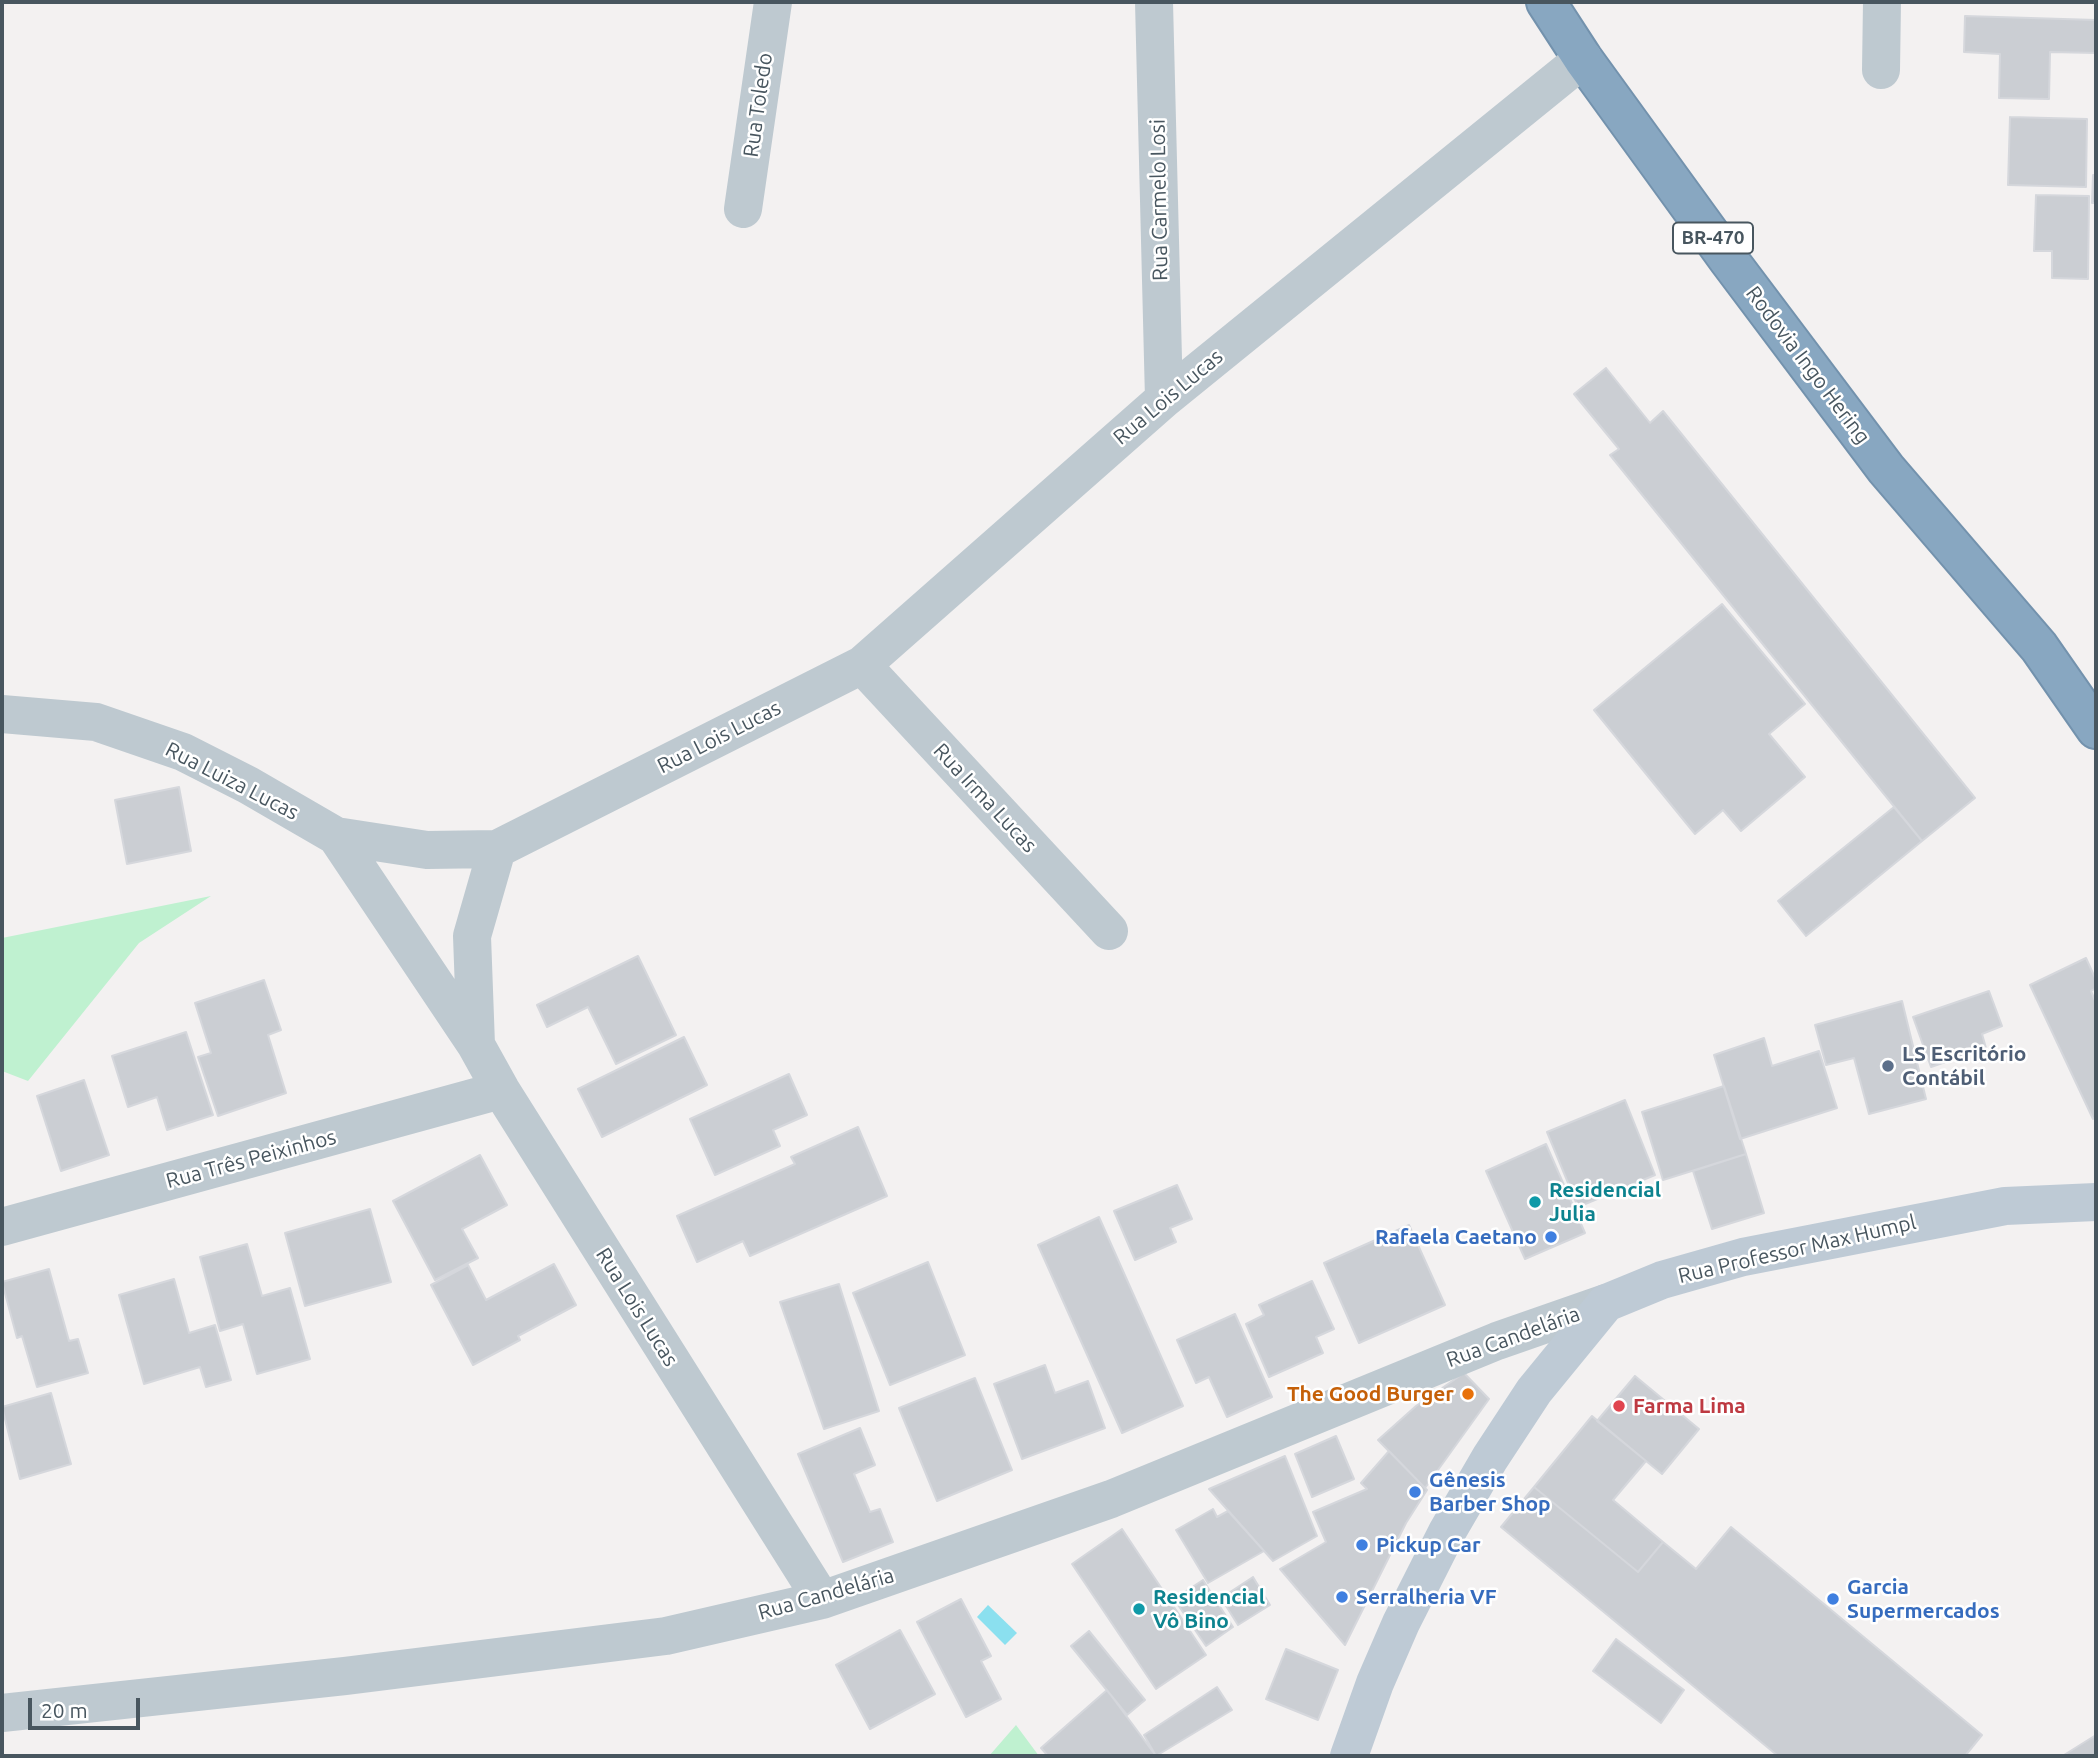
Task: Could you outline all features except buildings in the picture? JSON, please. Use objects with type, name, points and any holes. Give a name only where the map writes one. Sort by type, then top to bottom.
[{"type":"highway","name":"Rodovia Ingo Hering","points":[[1546,2],[1583,58],[1886,469],[2039,647],[2096,729]]},
{"type":"highway","name":"Rodovia Ingo Hering","points":[[2039,647],[2096,699]]},
{"type":"street","name":"Rua Toledo","points":[[743,209],[773,2]]},
{"type":"street","name":"Rua Carmelo Losi","points":[[1154,2],[1164,399]]},
{"type":"street","points":[[1881,70],[1882,2]]},
{"type":"street","name":"Rua Lois Lucas","points":[[822,1600],[500,1090],[476,1045],[472,936],[497,849],[862,665],[1164,399],[1583,58]]},
{"type":"street","name":"Rua Irma Lucas","points":[[862,665],[1109,931]]},
{"type":"street","name":"Rua Luiza Lucas","points":[[2,714],[96,722],[183,752],[248,785],[336,836],[427,850],[497,849]]},
{"type":"street","name":"Rua Luiza Lucas","points":[[336,836],[476,1045]]},
{"type":"street","name":"Rua Três Peixinhos","points":[[2,1227],[500,1090]]},
{"type":"street","name":"Rua Professor Max Humpl","points":[[1349,1756],[1375,1683],[1401,1623],[1453,1521],[1534,1391],[1606,1303],[1662,1280],[1742,1256],[2005,1206],[2096,1202]]},
{"type":"street","name":"Rua Candelária","points":[[2,1713],[345,1676],[666,1636],[822,1600],[1111,1499],[1497,1341],[1606,1303]]},
{"type":"green space","points":[[211,896],[139,943],[28,1081],[2,1071],[2,938]]},
{"type":"green space","points":[[1016,1725],[1039,1756],[989,1756]]},
{"type":"water","points":[[988,1605],[1017,1633],[1005,1645],[977,1617]]},
{"type":"place","name":"LS Escritório Contábil","points":[[1888,1066]]},
{"type":"place","name":"Residencial Julia","points":[[1535,1202]]},
{"type":"place","name":"Rafaela Caetano","points":[[1551,1237]]},
{"type":"place","name":"The Good Burger","points":[[1468,1394]]},
{"type":"place","name":"Farma Lima","points":[[1619,1406]]},
{"type":"place","name":"Gênesis Barber Shop","points":[[1415,1492]]},
{"type":"place","name":"Pickup Car","points":[[1362,1545]]},
{"type":"place","name":"Serralheria VF","points":[[1342,1597]]},
{"type":"place","name":"Garcia Supermercados","points":[[1833,1599]]},
{"type":"place","name":"Residencial Vô Bino","points":[[1139,1609]]}]
